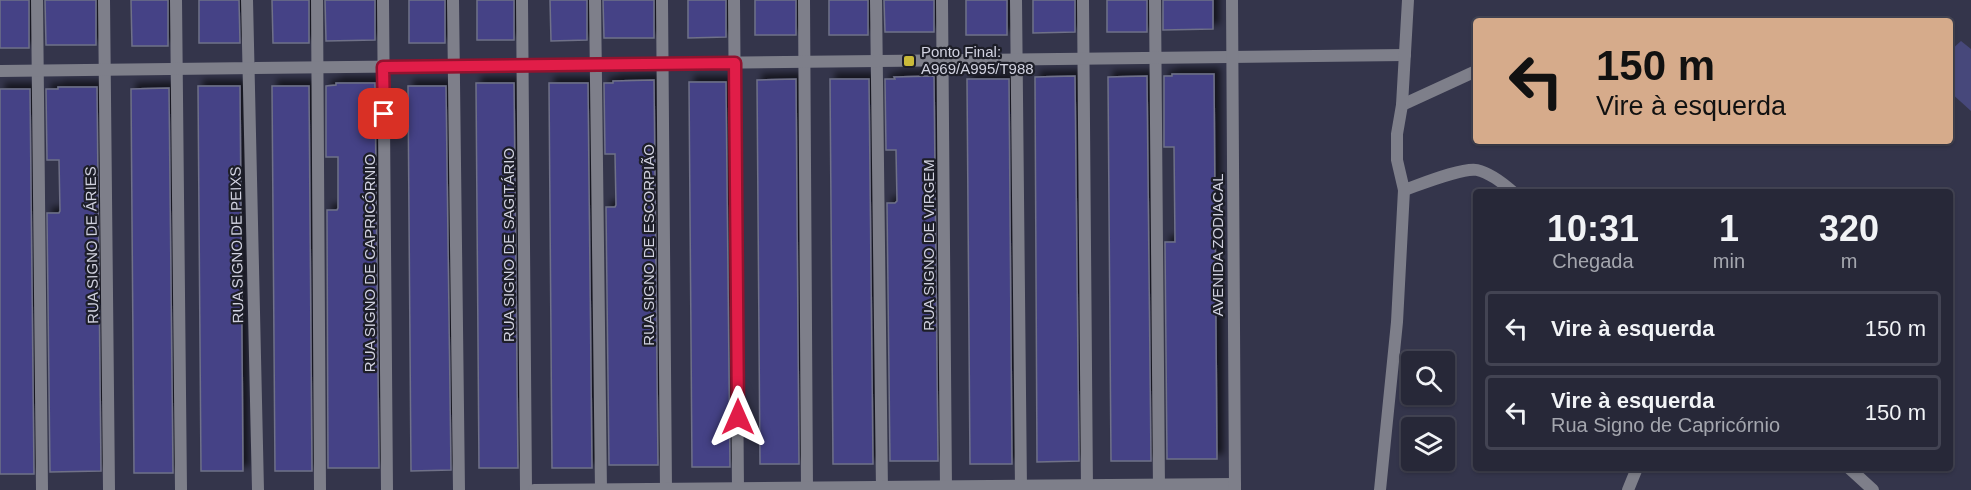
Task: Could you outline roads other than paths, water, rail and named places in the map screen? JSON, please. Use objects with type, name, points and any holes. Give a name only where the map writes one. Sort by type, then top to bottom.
[{"type":"street","points":[[37,0],[42,490]]},
{"type":"street","name":"RUA SIGNO DE ÁRIES","points":[[104,0],[109,490]]},
{"type":"street","points":[[176,0],[181,490]]},
{"type":"street","name":"RUA SIGNO DE PEIXS","points":[[247,0],[258,490]]},
{"type":"street","points":[[316,0],[320,490]]},
{"type":"street","name":"RUA SIGNO DE CAPRICÓRNIO","points":[[383,0],[387,490]]},
{"type":"street","points":[[453,0],[459,490]]},
{"type":"street","name":"RUA SIGNO DE SAGITÁRIO","points":[[522,0],[526,490]]},
{"type":"street","points":[[595,0],[601,490]]},
{"type":"street","name":"RUA SIGNO DE ESCORPIÃO","points":[[662,0],[666,490]]},
{"type":"street","points":[[734,0],[738,489]]},
{"type":"street","points":[[804,0],[807,489]]},
{"type":"street","points":[[876,0],[882,489]]},
{"type":"street","name":"RUA SIGNO DE VIRGEM","points":[[942,0],[946,488]]},
{"type":"street","points":[[1016,0],[1021,488]]},
{"type":"street","points":[[1083,0],[1087,488]]},
{"type":"street","points":[[1155,0],[1159,487]]},
{"type":"street","name":"AVENIDA ZODIACAL","points":[[1232,0],[1235,487]]},
{"type":"street","points":[[1380,490],[1397,322],[1404,190],[1397,160],[1397,134],[1402,105],[1408,0]]},
{"type":"street","points":[[0,71],[1405,56]]},
{"type":"street","points":[[1402,105],[1473,72]]},
{"type":"street","points":[[1404,190],[1475,169],[1491,176],[1509,189]]},
{"type":"street","points":[[1628,490],[1636,471]]},
{"type":"street","points":[[1852,471],[1874,490]]},
{"type":"street","points":[[534,490],[1235,487]]},
{"type":"place","name":"Ponto Final: A969/A995/T988","points":[[909,61]]}]
